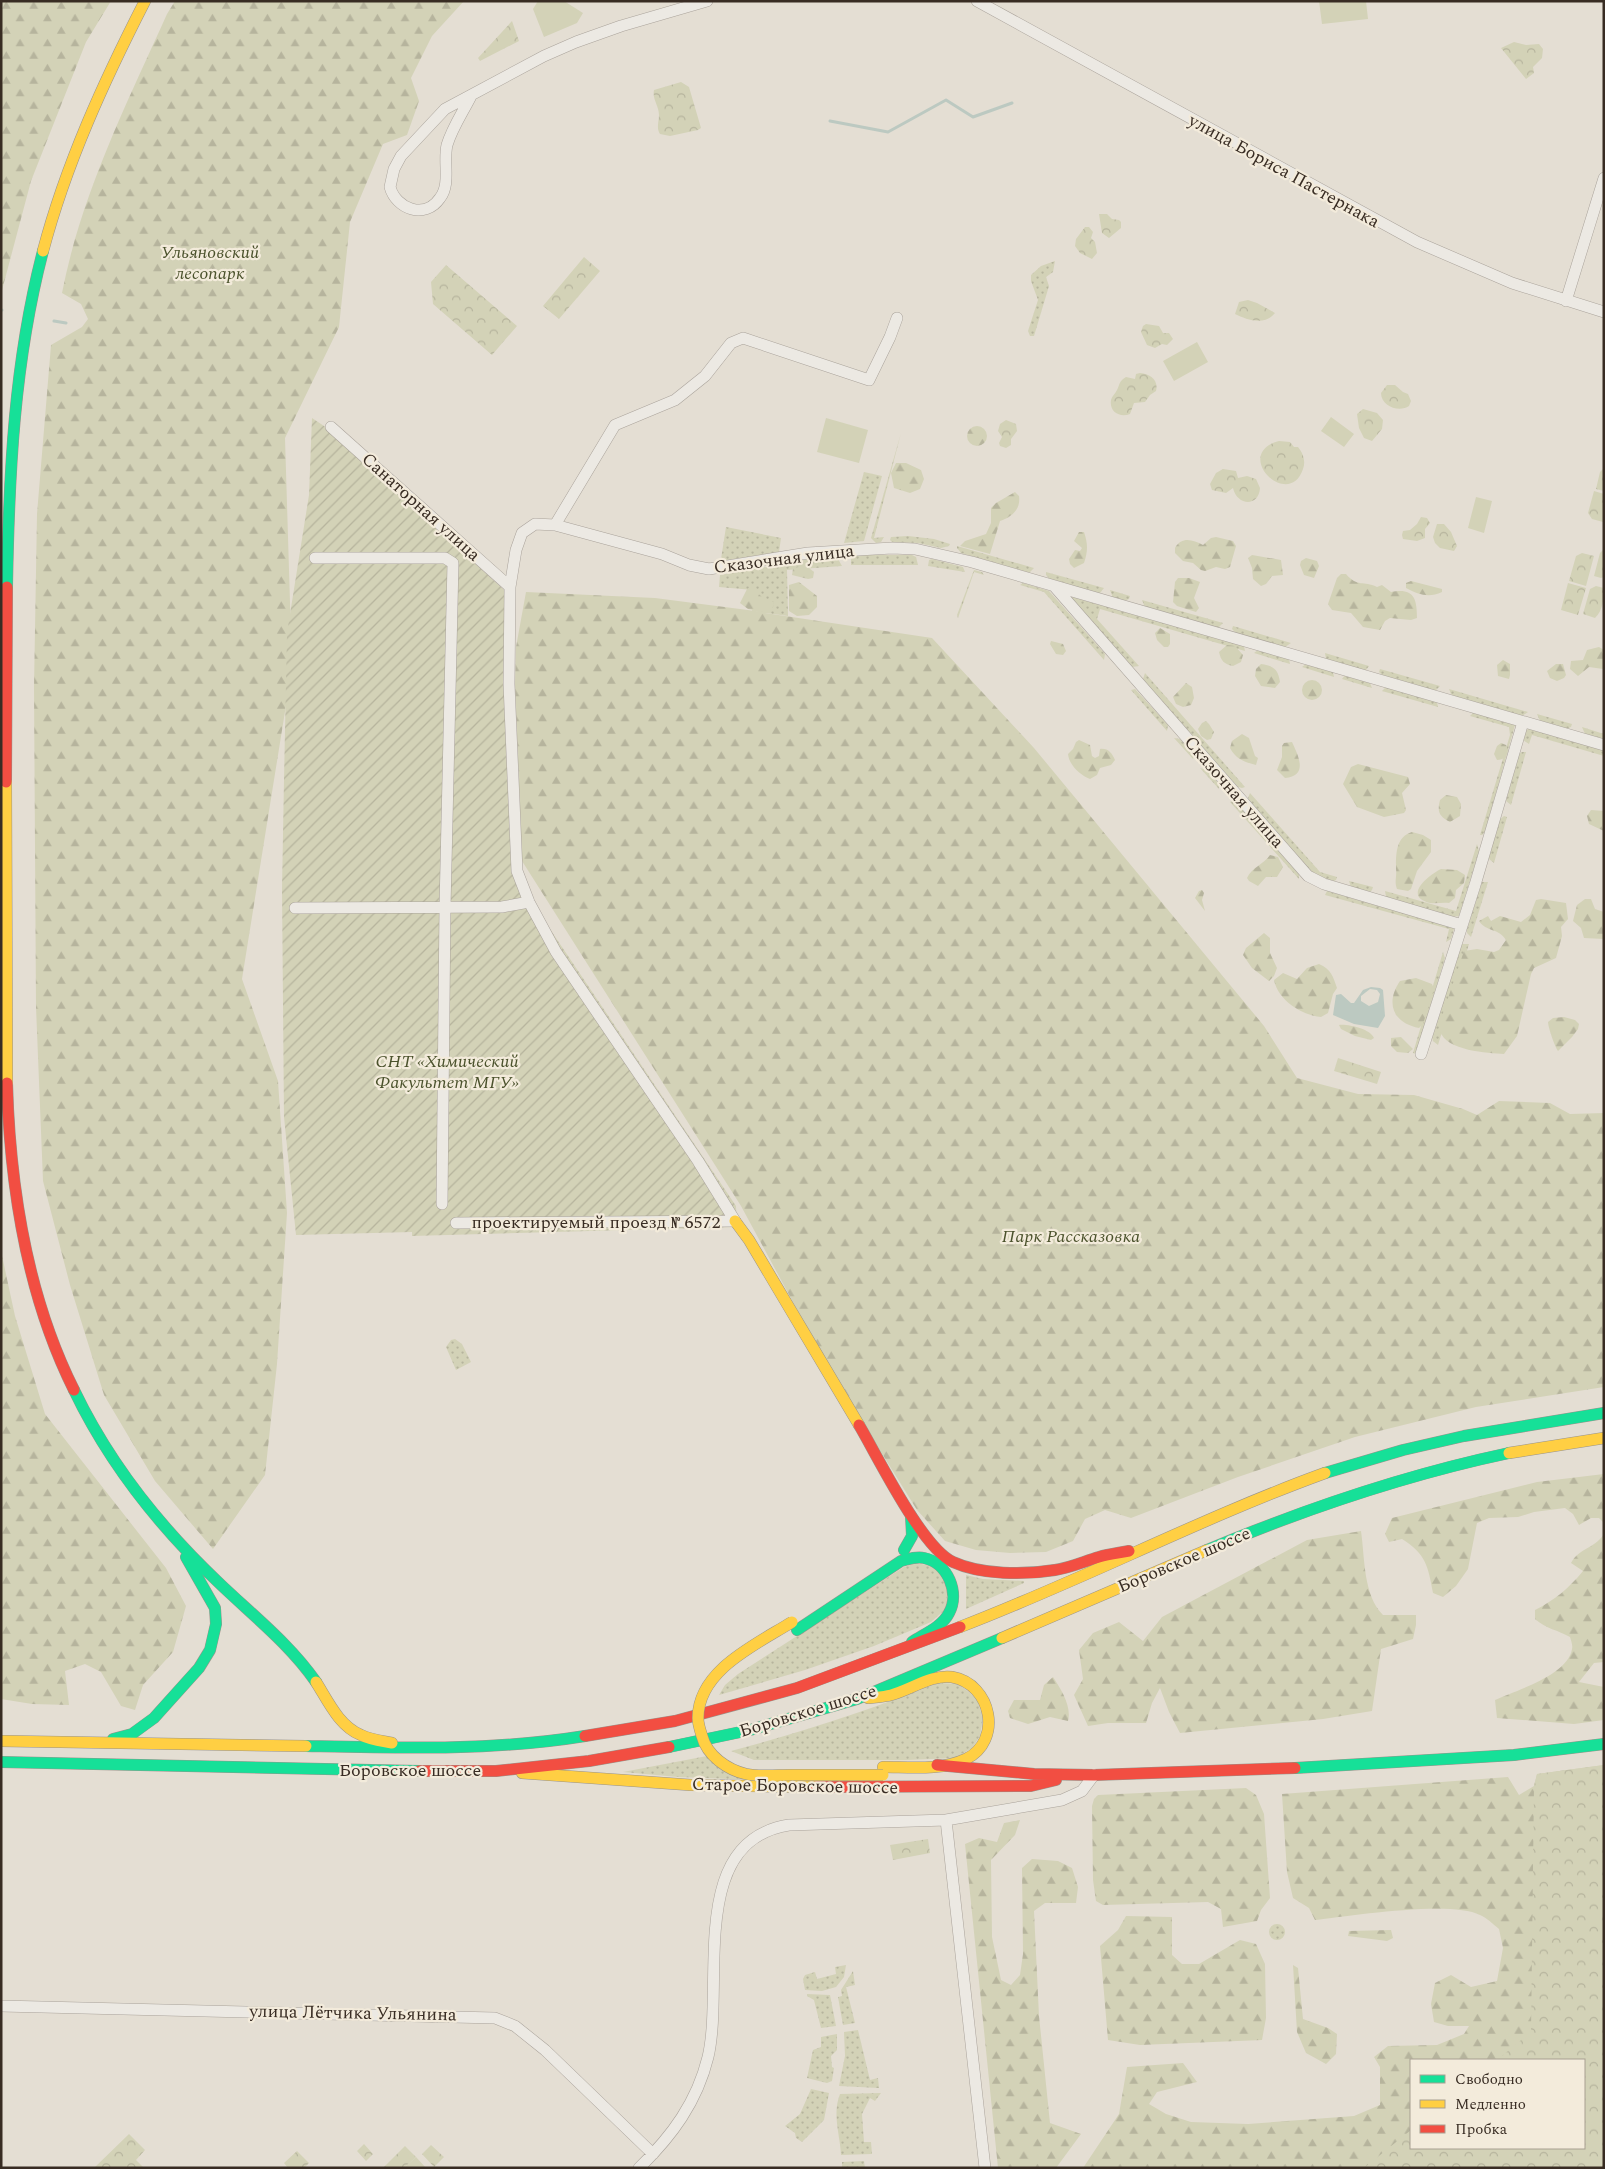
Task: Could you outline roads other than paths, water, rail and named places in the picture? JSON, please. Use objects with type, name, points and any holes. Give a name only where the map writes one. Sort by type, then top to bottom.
[{"type":"street","points":[[145,1],[120,48],[87,121],[59,198],[26,324],[16,396],[10,463],[6,620],[7,1078],[12,1158],[24,1236],[42,1306],[67,1378],[98,1437],[140,1497],[175,1538],[246,1610],[285,1644],[319,1687],[337,1717],[357,1734],[408,1747]]},
{"type":"street","points":[[471,96],[448,144],[445,159],[446,181],[441,198],[427,208],[417,210],[408,208],[398,202],[390,187],[394,169],[401,156],[445,109],[544,56],[576,42],[621,26],[706,1]]},
{"type":"street","name":"улица Бориса Пастернака","points":[[977,1],[1402,235],[1470,266],[1566,301],[1604,312]]},
{"type":"street","points":[[1566,301],[1604,178]]},
{"type":"street","points":[[556,525],[615,426],[675,400],[705,376],[731,342],[743,338],[869,380],[897,318]]},
{"type":"street","name":"Санаторная улица","points":[[331,427],[510,587]]},
{"type":"street","name":"Сказочная улица","points":[[735,1221],[693,1153],[556,952],[529,902],[517,871],[509,684],[510,587],[516,550],[522,533],[535,524],[556,525],[662,554],[689,565],[709,569],[808,552],[903,548],[972,562],[1604,745]]},
{"type":"street","points":[[315,558],[445,558],[453,563],[445,907],[442,1204]]},
{"type":"street","name":"Сказочная улица","points":[[1054,586],[1308,876],[1324,884],[1462,925]]},
{"type":"street","points":[[1421,1054],[1523,722]]},
{"type":"street","points":[[295,908],[502,907],[529,902]]},
{"type":"street","points":[[735,1221],[749,1240],[877,1455],[911,1516],[940,1554]]},
{"type":"street","name":"проектируемый проезд № 6572","points":[[456,1223],[735,1221]]},
{"type":"street","name":"Боровское шоссе","points":[[1,1741],[473,1747],[525,1743],[649,1726],[741,1704],[797,1688],[1025,1602],[1236,1507],[1354,1464],[1464,1436],[1604,1413]]},
{"type":"street","name":"Боровское шоссе","points":[[1,1762],[415,1772],[496,1771],[589,1760],[689,1744],[759,1728],[857,1699],[1279,1520],[1346,1496],[1385,1483],[1479,1458],[1566,1442],[1604,1438]]},
{"type":"street","points":[[911,1516],[912,1536],[904,1550],[794,1626],[717,1685],[711,1697],[707,1716],[710,1732],[716,1744],[732,1760],[747,1765],[766,1767],[964,1774],[1060,1780]]},
{"type":"street","points":[[97,1743],[132,1734],[154,1718],[200,1668],[210,1650],[216,1624],[215,1608],[175,1538]]},
{"type":"street","points":[[904,1550],[919,1548],[940,1554],[961,1565],[980,1570],[1033,1573],[1058,1570],[1102,1556],[1143,1548]]},
{"type":"street","points":[[794,1626],[900,1561],[913,1557],[924,1558],[935,1562],[945,1571],[952,1585],[952,1602],[949,1613],[944,1619],[903,1648]]},
{"type":"street","points":[[857,1699],[891,1695],[947,1676],[957,1678],[975,1687],[985,1700],[990,1714],[989,1729],[984,1742],[968,1759],[937,1765],[883,1771]]},
{"type":"street","points":[[937,1765],[1034,1774],[1094,1775],[1265,1770],[1482,1757],[1604,1744]]},
{"type":"street","name":"Старое Боровское шоссе","points":[[496,1771],[770,1788],[1031,1786],[1094,1775]]},
{"type":"street","points":[[639,2168],[678,2124],[690,2105],[707,2059],[712,2032],[718,1910],[727,1871],[739,1852],[754,1838],[774,1827],[789,1825],[946,1820],[1062,1800],[1082,1791],[1094,1775]]},
{"type":"street","points":[[946,1820],[986,2168]]},
{"type":"street","name":"улица Лётчика Ульянина","points":[[1,2006],[477,2016],[495,2018],[515,2026],[546,2050],[653,2154]]},
{"type":"waterway","points":[[830,121],[888,132],[946,100],[973,117],[1012,103]]},
{"type":"waterway","points":[[54,321],[66,323]]},
{"type":"park label","name":"Ульяновский лесопарк","points":[[210,262]]},
{"type":"park label","name":"СНТ «Химический Факультет МГУ»","points":[[447,1071]]},
{"type":"park label","name":"Парк Рассказовка","points":[[1071,1236]]}]
